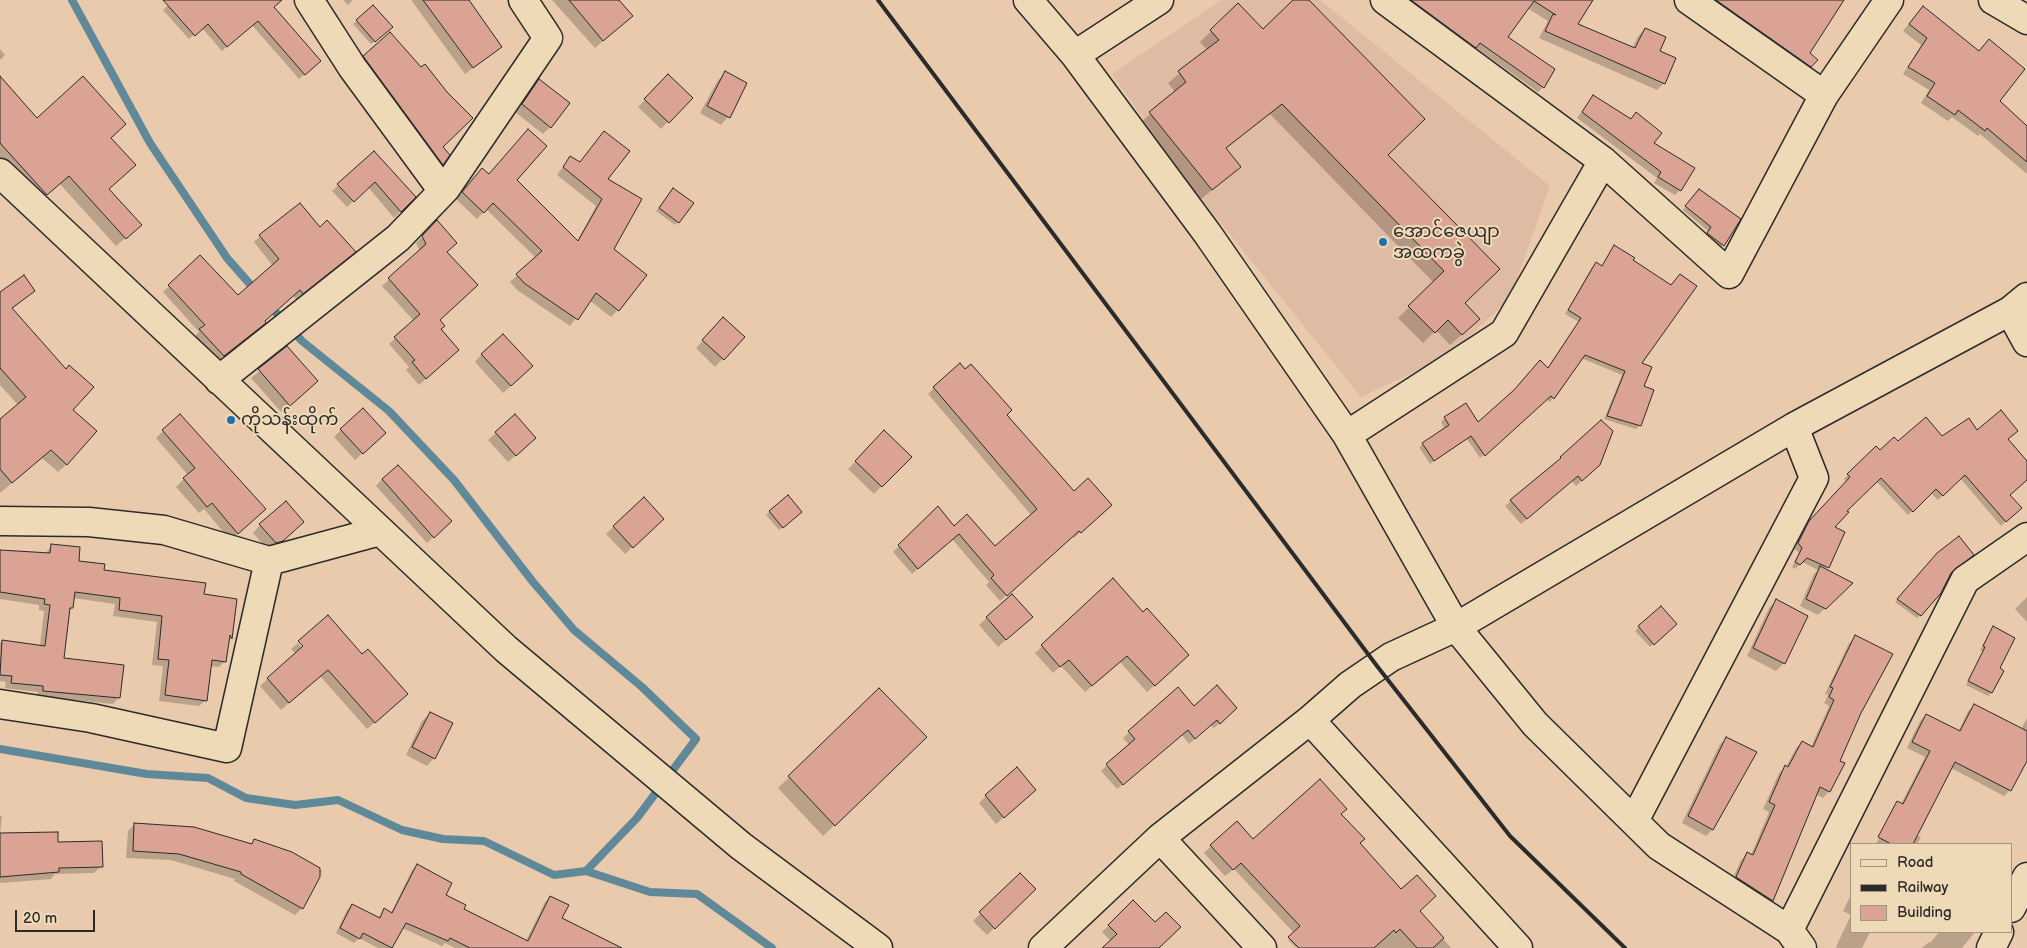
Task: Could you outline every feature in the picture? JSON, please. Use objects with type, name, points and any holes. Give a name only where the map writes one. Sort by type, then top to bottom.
[{"type":"street","points":[[309,0],[352,67],[443,191]]},
{"type":"street","points":[[219,380],[398,238],[443,191],[548,38],[524,0]]},
{"type":"street","points":[[1028,0],[1075,55],[1207,233],[1347,435],[1456,627],[1536,724],[1659,846],[1796,939],[1965,580],[2027,537]]},
{"type":"street","points":[[1075,55],[1159,0]]},
{"type":"street","points":[[1385,0],[1603,161],[1729,274],[1824,95],[1889,0]]},
{"type":"street","points":[[1689,0],[1824,95]]},
{"type":"street","points":[[1993,0],[2027,20]]},
{"type":"street","points":[[1347,435],[1504,334],[1603,161]]},
{"type":"street","points":[[0,172],[506,649],[726,834],[878,948]]},
{"type":"street","points":[[1043,948],[1160,838],[1310,720],[1350,684],[1391,657],[1456,627],[1794,427],[2018,304],[2027,342]]},
{"type":"street","points":[[1634,821],[1814,478],[1794,427]]},
{"type":"street","points":[[0,521],[89,522],[164,530],[270,562],[380,531]]},
{"type":"street","points":[[0,704],[90,718],[227,748],[270,562]]},
{"type":"street","points":[[1310,720],[1518,948]]},
{"type":"street","points":[[1160,838],[1262,948]]},
{"type":"street","points":[[2012,906],[2027,877]]},
{"type":"street","points":[[1991,948],[1998,933]]},
{"type":"shaded area","name":"အောင်ဇေယျာ အထကခွဲ","points":[[1221,0],[1320,0],[1550,186],[1510,298],[1448,356],[1361,397],[1190,185],[1112,74]]},
{"type":"building","points":[[163,0],[282,0],[274,7],[321,61],[305,75],[258,21],[227,47],[208,24],[195,36]]},
{"type":"building","points":[[423,0],[469,0],[502,47],[473,68]]},
{"type":"building","points":[[569,0],[619,0],[633,16],[603,41]]},
{"type":"building","points":[[1293,0],[1309,0],[1425,119],[1388,155],[1500,269],[1465,303],[1480,319],[1462,335],[1448,320],[1435,333],[1408,306],[1444,271],[1282,104],[1226,148],[1241,167],[1212,190],[1149,112],[1186,82],[1178,71],[1219,40],[1210,30],[1238,3],[1263,29]]},
{"type":"building","points":[[1411,0],[1593,0],[1578,24],[1635,48],[1645,28],[1666,37],[1660,51],[1676,58],[1665,84],[1545,31],[1553,14],[1556,15],[1534,1],[1508,37],[1555,69],[1544,88],[1480,43],[1476,48]]},
{"type":"building","points":[[1716,0],[1844,0],[1810,53],[1818,60],[1811,67]]},
{"type":"building","points":[[373,5],[393,27],[375,42],[356,20]]},
{"type":"building","points":[[1923,6],[1979,51],[1989,39],[2025,69],[2000,101],[2027,126],[2027,162],[1987,128],[1985,131],[1958,110],[1955,115],[1927,96],[1935,83],[1908,67],[1927,38],[1909,24]]},
{"type":"building","points":[[390,32],[421,67],[425,64],[447,92],[473,118],[443,147],[450,155],[443,165],[363,56]]},
{"type":"building","points":[[725,71],[747,83],[730,118],[707,106]]},
{"type":"building","points":[[668,74],[693,98],[669,123],[644,99]]},
{"type":"building","points":[[0,76],[37,118],[83,76],[126,124],[111,138],[136,165],[109,189],[142,225],[126,239],[69,176],[47,195],[0,143]]},
{"type":"building","points":[[539,79],[570,103],[551,128],[522,104]]},
{"type":"building","points":[[1593,95],[1631,119],[1636,112],[1662,133],[1654,143],[1695,168],[1681,191],[1658,177],[1661,172],[1582,112]]},
{"type":"building","points":[[528,129],[547,146],[517,180],[578,241],[602,199],[563,167],[570,156],[580,162],[604,131],[630,151],[608,179],[642,199],[614,249],[647,275],[619,311],[596,293],[578,320],[524,283],[516,274],[542,251],[493,203],[484,213],[462,192],[482,168],[489,174]]},
{"type":"building","points":[[374,151],[416,197],[401,212],[375,182],[354,202],[337,184]]},
{"type":"building","points":[[673,188],[694,203],[679,223],[659,208]]},
{"type":"building","points":[[1699,189],[1741,219],[1724,246],[1707,233],[1711,227],[1685,206]]},
{"type":"building","points":[[300,203],[320,227],[327,220],[356,252],[303,294],[300,290],[265,321],[266,323],[224,356],[199,329],[205,325],[168,285],[200,255],[238,295],[279,259],[259,235]]},
{"type":"building","points":[[437,220],[457,243],[447,252],[478,285],[440,320],[445,326],[441,329],[459,350],[426,379],[412,362],[415,360],[394,337],[420,314],[388,278],[426,244],[422,236]]},
{"type":"building","points":[[1614,245],[1671,285],[1680,274],[1697,286],[1642,363],[1652,367],[1644,386],[1654,390],[1641,426],[1607,416],[1625,371],[1585,355],[1554,399],[1551,396],[1485,456],[1471,436],[1434,461],[1422,443],[1449,425],[1444,417],[1466,403],[1478,422],[1514,390],[1540,360],[1548,368],[1581,318],[1568,310],[1596,262],[1602,266]]},
{"type":"building","points":[[24,275],[35,291],[12,308],[66,369],[69,365],[94,387],[73,410],[97,431],[67,465],[51,450],[12,483],[0,469],[0,419],[26,397],[0,368],[0,292]]},
{"type":"building","points":[[723,317],[745,337],[724,360],[702,340]]},
{"type":"building","points":[[503,334],[533,366],[511,386],[481,354]]},
{"type":"building","points":[[287,346],[318,381],[290,406],[258,369]]},
{"type":"building","points":[[960,363],[965,369],[971,364],[1012,410],[1007,415],[1074,491],[1088,478],[1112,505],[1081,533],[1079,531],[1007,596],[991,578],[994,575],[959,534],[918,569],[898,545],[938,506],[954,526],[967,514],[995,546],[1037,509],[933,387]]},
{"type":"building","points":[[363,408],[386,433],[363,454],[340,429]]},
{"type":"building","points":[[2001,410],[2018,431],[2008,439],[2027,461],[2027,480],[2010,495],[2022,508],[2006,522],[1965,475],[1943,496],[1936,489],[1913,512],[1881,478],[1847,511],[1849,512],[1835,527],[1845,532],[1829,568],[1807,558],[1800,565],[1795,562],[1802,548],[1798,543],[1809,521],[1850,477],[1847,474],[1876,446],[1880,450],[1894,437],[1898,441],[1926,417],[1942,436],[1969,418],[1977,430]]},
{"type":"building","points":[[180,414],[266,509],[238,534],[212,503],[207,507],[183,478],[195,468],[162,430]]},
{"type":"building","points":[[515,414],[536,438],[516,456],[495,432]]},
{"type":"building","points":[[1601,420],[1613,431],[1600,465],[1582,481],[1578,476],[1527,519],[1510,500],[1561,458]]},
{"type":"building","points":[[884,430],[912,457],[882,487],[855,461]]},
{"type":"building","points":[[398,465],[452,521],[434,538],[382,479]]},
{"type":"building","points":[[788,495],[802,512],[783,528],[769,511]]},
{"type":"building","points":[[644,497],[664,519],[633,548],[613,526]]},
{"type":"building","points":[[286,501],[304,522],[283,541],[276,543],[259,524]]},
{"type":"building","points":[[1959,536],[1974,555],[1951,573],[1941,593],[1921,616],[1897,599],[1937,553]]},
{"type":"building","points":[[51,544],[80,547],[79,561],[105,564],[104,570],[206,583],[204,594],[237,599],[232,639],[230,635],[226,662],[212,660],[207,701],[165,695],[169,660],[158,659],[162,616],[119,610],[120,598],[75,592],[73,608],[70,608],[64,658],[124,665],[120,698],[43,691],[43,686],[11,683],[12,676],[0,675],[2,640],[45,646],[50,605],[44,604],[45,599],[0,592],[0,550],[50,553]]},
{"type":"building","points":[[1820,566],[1853,583],[1826,609],[1806,599]]},
{"type":"building","points":[[1113,578],[1143,612],[1147,608],[1189,655],[1155,686],[1127,656],[1092,686],[1069,660],[1060,667],[1041,645]]},
{"type":"building","points":[[1012,594],[1033,617],[1006,640],[986,617]]},
{"type":"building","points":[[1776,599],[1808,616],[1785,664],[1753,648]]},
{"type":"building","points":[[1661,606],[1677,624],[1654,645],[1638,626]]},
{"type":"building","points":[[328,615],[362,654],[368,649],[408,694],[375,723],[328,670],[289,703],[267,678],[303,646],[298,641]]},
{"type":"building","points":[[1993,626],[2015,638],[2000,668],[2004,671],[1992,693],[1968,681]]},
{"type":"building","points":[[1855,635],[1893,654],[1861,713],[1840,761],[1845,763],[1830,792],[1820,787],[1773,901],[1736,877],[1747,852],[1753,855],[1775,805],[1769,802],[1785,765],[1788,767],[1802,741],[1813,747],[1834,700],[1829,697],[1833,688],[1830,687]]},
{"type":"building","points":[[1217,685],[1237,708],[1220,724],[1217,720],[1195,739],[1188,730],[1123,785],[1106,764],[1135,739],[1128,731],[1178,687],[1194,706]]},
{"type":"building","points":[[879,688],[927,737],[835,826],[788,776]]},
{"type":"building","points":[[1974,704],[2027,731],[2027,761],[2011,791],[1955,762],[1914,843],[1889,843],[1878,837],[1897,801],[1903,804],[1930,751],[1912,742],[1926,714],[1960,731]]},
{"type":"building","points":[[430,712],[453,723],[435,759],[412,747]]},
{"type":"building","points":[[1726,737],[1757,752],[1713,830],[1688,816]]},
{"type":"building","points":[[1017,767],[1036,790],[1004,818],[985,795]]},
{"type":"building","points":[[1320,779],[1347,809],[1341,814],[1365,839],[1360,843],[1401,889],[1417,875],[1436,896],[1420,911],[1444,938],[1433,948],[1417,948],[1400,929],[1396,933],[1394,930],[1374,948],[1299,948],[1288,937],[1300,926],[1241,863],[1233,870],[1210,845],[1237,821],[1253,839]]},
{"type":"building","points":[[134,823],[194,827],[252,844],[254,839],[292,852],[320,868],[320,877],[303,909],[241,874],[241,872],[179,854],[133,851]]},
{"type":"building","points":[[58,832],[58,842],[102,841],[103,867],[59,868],[59,872],[0,877],[0,833]]},
{"type":"building","points":[[417,864],[452,883],[446,895],[466,905],[464,909],[528,941],[550,896],[569,905],[562,918],[622,948],[470,948],[450,938],[448,941],[406,923],[392,948],[363,933],[360,939],[340,928],[352,904],[380,918],[384,908],[392,913]]},
{"type":"building","points":[[1020,873],[1036,889],[995,929],[979,912]]},
{"type":"building","points":[[1133,900],[1155,922],[1166,912],[1181,927],[1159,948],[1102,948],[1117,934],[1108,925]]},
{"type":"waterway","points":[[72,0],[150,143],[227,258],[256,291]]},
{"type":"waterway","points":[[269,305],[302,341],[389,411],[454,480],[533,582],[574,630],[642,687],[696,739],[637,818],[586,871]]},
{"type":"waterway","points":[[0,749],[147,774],[208,778],[246,798],[295,805],[338,800],[402,830],[443,839],[484,841],[554,875],[586,871],[650,892],[697,894],[772,948]]},
{"type":"railway","points":[[878,0],[1377,666],[1510,836],[1625,948]]},
{"type":"place","name":"အောင်ဇေယျာ အထကခွဲ","points":[[1383,242]]},
{"type":"place","name":"ကိုသန်းထိုက်","points":[[231,420]]}]
